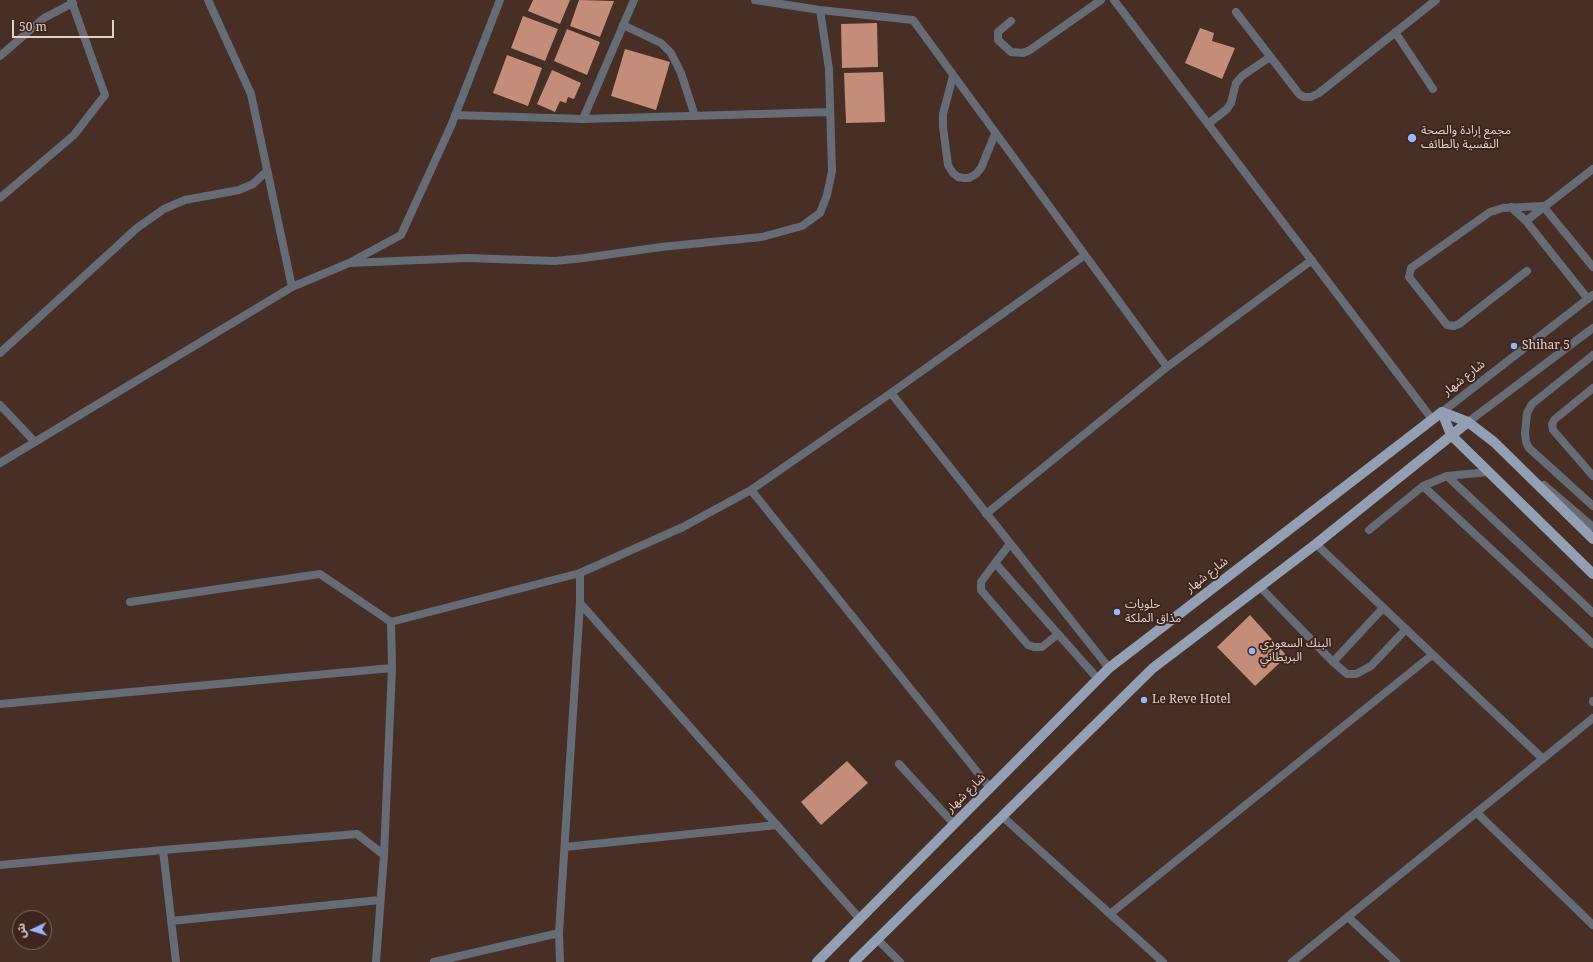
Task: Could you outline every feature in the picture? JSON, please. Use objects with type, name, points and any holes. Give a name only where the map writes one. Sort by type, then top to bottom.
[{"type":"main road","name":"شارع شهار","points":[[816,962],[1109,668],[1442,412]]},
{"type":"main road","points":[[1442,412],[1468,422],[1494,442],[1593,539]]},
{"type":"main road","points":[[1442,412],[1451,435],[1593,574]]},
{"type":"main road","points":[[854,962],[1153,668],[1316,544],[1468,422]]},
{"type":"street","points":[[208,0],[251,94],[292,287]]},
{"type":"street","points":[[0,463],[292,287],[349,263],[401,235],[455,115],[500,0]]},
{"type":"street","points":[[583,119],[634,0]]},
{"type":"street","points":[[755,0],[820,10],[913,20],[1166,367]]},
{"type":"street","points":[[1011,21],[998,32],[998,40],[1011,52],[1023,53],[1030,50],[1101,0]]},
{"type":"street","points":[[1114,0],[1432,419]]},
{"type":"street","points":[[1236,12],[1299,94],[1304,97],[1311,97],[1319,93],[1436,0]]},
{"type":"street","points":[[0,56],[44,18],[72,1],[105,95],[74,135],[0,198]]},
{"type":"street","points":[[349,263],[462,258],[555,261],[661,247],[762,238],[802,226],[820,213],[827,195],[832,170],[829,69],[820,10]]},
{"type":"street","points":[[623,25],[661,43],[671,53],[681,73],[695,116]]},
{"type":"street","points":[[1395,32],[1433,89]]},
{"type":"street","points":[[1208,124],[1231,104],[1236,83],[1242,76],[1270,57]]},
{"type":"street","points":[[953,76],[943,114],[943,127],[948,164],[953,173],[958,177],[964,178],[969,178],[976,174],[981,168],[995,134]]},
{"type":"street","points":[[455,115],[583,119],[830,112]]},
{"type":"street","points":[[1526,221],[1593,169]]},
{"type":"street","points":[[0,353],[137,228],[164,209],[185,200],[239,190],[252,184],[268,171]]},
{"type":"street","points":[[1527,271],[1459,324],[1454,326],[1447,325],[1410,277],[1411,268],[1490,212],[1511,207],[1544,206]]},
{"type":"street","points":[[1544,206],[1593,267]]},
{"type":"street","points":[[1511,207],[1526,221],[1591,297]]},
{"type":"street","points":[[130,602],[320,574],[391,622],[580,573],[683,527],[751,490],[1085,256]]},
{"type":"street","points":[[986,514],[1166,367],[1312,260]]},
{"type":"street","name":"شارع شهار","points":[[1442,412],[1591,297]]},
{"type":"street","points":[[1468,422],[1593,328]]},
{"type":"street","points":[[1593,355],[1532,404],[1527,413],[1525,433],[1526,442],[1529,448],[1593,506]]},
{"type":"street","points":[[1593,388],[1554,419],[1552,424],[1553,430],[1593,476]]},
{"type":"street","points":[[891,393],[1109,668]]},
{"type":"street","points":[[0,405],[35,442]]},
{"type":"street","points":[[1494,442],[1593,527]]},
{"type":"street","points":[[1369,530],[1423,486],[1447,476],[1489,472]]},
{"type":"street","points":[[1447,476],[1593,613]]},
{"type":"street","points":[[1423,486],[1593,644]]},
{"type":"street","points":[[751,490],[990,788]]},
{"type":"street","points":[[1010,544],[981,582],[981,590],[1028,645],[1042,647],[1058,634]]},
{"type":"street","points":[[1316,544],[1543,760]]},
{"type":"street","points":[[995,563],[1098,679]]},
{"type":"street","points":[[560,962],[560,933],[580,603],[580,573]]},
{"type":"street","points":[[1260,587],[1332,662],[1347,674],[1356,674],[1371,666],[1406,629]]},
{"type":"street","points":[[580,603],[860,919]]},
{"type":"street","points":[[1332,662],[1383,608]]},
{"type":"street","points":[[376,962],[384,855],[392,668],[391,622]]},
{"type":"street","points":[[1110,914],[1432,655]]},
{"type":"street","points":[[0,704],[392,668]]},
{"type":"street","points":[[1292,962],[1593,718]]},
{"type":"street","points":[[899,764],[954,824]]},
{"type":"street","points":[[1477,813],[1592,921]]},
{"type":"street","points":[[1003,817],[1163,962]]},
{"type":"street","points":[[565,847],[777,825]]},
{"type":"street","points":[[0,865],[357,834],[384,855]]},
{"type":"street","points":[[163,850],[176,962]]},
{"type":"street","points":[[171,921],[380,900]]},
{"type":"street","points":[[1348,917],[1396,962]]},
{"type":"street","points":[[434,962],[560,933]]},
{"type":"street","points":[[877,939],[900,962]]},
{"type":"building","points":[[533,0],[570,0],[560,24],[528,11]]},
{"type":"building","points":[[579,0],[614,1],[600,37],[570,26]]},
{"type":"building","points":[[523,16],[558,29],[545,61],[511,48]]},
{"type":"building","points":[[877,23],[878,67],[842,68],[841,24]]},
{"type":"building","points":[[1200,28],[1214,33],[1212,41],[1235,48],[1222,79],[1185,63]]},
{"type":"building","points":[[567,29],[600,42],[587,75],[554,61]]},
{"type":"building","points":[[625,49],[670,62],[656,110],[611,96]]},
{"type":"building","points":[[507,55],[542,68],[528,106],[493,93]]},
{"type":"building","points":[[552,70],[581,83],[574,99],[568,97],[566,103],[560,101],[555,112],[537,104]]},
{"type":"building","points":[[883,72],[885,122],[846,123],[844,73]]},
{"type":"building","name":"البنك السعودي البريطاني","points":[[1250,615],[1287,656],[1255,686],[1217,647]]},
{"type":"building","points":[[847,761],[868,783],[821,825],[801,802]]},
{"type":"place","name":"مجمع إرادة والصحة النفسية بالطائف","points":[[1412,138]]},
{"type":"place","name":"Shihar 5","points":[[1514,346]]},
{"type":"place","name":"حلويات مذاق الملكة","points":[[1117,612]]},
{"type":"place","name":"البنك السعودي البريطاني","points":[[1252,651]]},
{"type":"place","name":"Le Reve Hotel","points":[[1144,700]]}]
